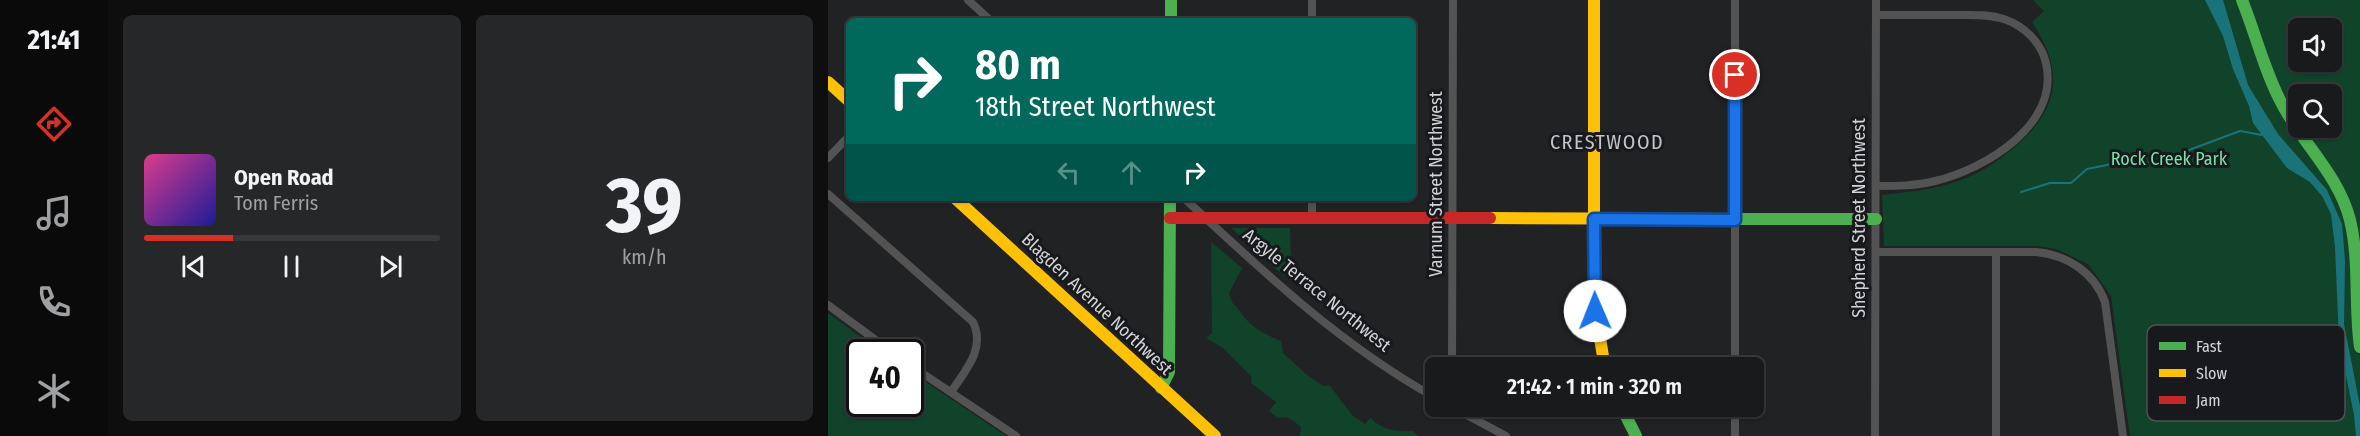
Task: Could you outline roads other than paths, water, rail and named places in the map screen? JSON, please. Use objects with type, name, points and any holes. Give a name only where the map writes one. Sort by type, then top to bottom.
[{"type":"street","points":[[968,0],[988,18]]},
{"type":"street","points":[[1171,0],[1171,18]]},
{"type":"street","points":[[1312,0],[1312,18]]},
{"type":"street","name":"Varnum Street Northwest","points":[[1452,357],[1453,0]]},
{"type":"street","points":[[1594,0],[1595,311],[1603,357]]},
{"type":"street","points":[[1735,0],[1735,357]]},
{"type":"street","name":"Shepherd Street Northwest","points":[[1875,436],[1876,0]]},
{"type":"street","points":[[2242,0],[2280,99],[2294,125],[2332,176],[2346,207],[2354,242],[2355,304],[2360,347]]},
{"type":"street","points":[[1876,15],[1984,15],[2009,21],[2025,30],[2038,44],[2045,59],[2048,81],[2045,98],[2029,125],[2011,143],[1986,160],[1953,176],[1932,182],[1876,186]]},
{"type":"street","points":[[828,82],[846,98]]},
{"type":"street","points":[[828,158],[846,138]]},
{"type":"street","points":[[828,194],[973,322],[978,339],[975,354],[951,392]]},
{"type":"street","name":"Blagden Avenue Northwest","points":[[958,201],[1215,436]]},
{"type":"street","points":[[1161,388],[1169,372],[1170,201]]},
{"type":"street","name":"Argyle Terrace Northwest","points":[[1187,201],[1272,278],[1353,345],[1425,391]]},
{"type":"street","points":[[1312,201],[1312,219]]},
{"type":"street","points":[[1170,218],[1876,219]]},
{"type":"street","points":[[1876,252],[2049,254],[2066,259],[2084,271],[2098,287],[2105,302],[2123,436]]},
{"type":"street","points":[[1996,252],[1996,436]]},
{"type":"street","points":[[828,305],[874,339]]},
{"type":"street","points":[[924,374],[1016,436]]},
{"type":"street","points":[[1470,417],[1506,436]]},
{"type":"street","points":[[1626,417],[1636,436]]},
{"type":"street","points":[[1735,417],[1735,436]]},
{"type":"water","points":[[2205,0],[2223,0],[2248,85],[2278,134],[2327,190],[2342,224],[2345,261],[2344,325],[2338,325],[2335,247],[2331,214],[2322,196],[2310,182],[2287,168],[2253,123],[2223,36]]},
{"type":"water","points":[[2345,329],[2360,406],[2360,436],[2356,436],[2345,371]]},
{"type":"waterway","points":[[2021,192],[2050,183],[2071,183],[2087,169],[2131,160],[2154,163],[2240,131],[2262,135]]},
{"type":"district","name":"CRESTWOOD","points":[[1607,142]]},
{"type":"park label","name":"Rock Creek Park","points":[[2169,159]]}]
